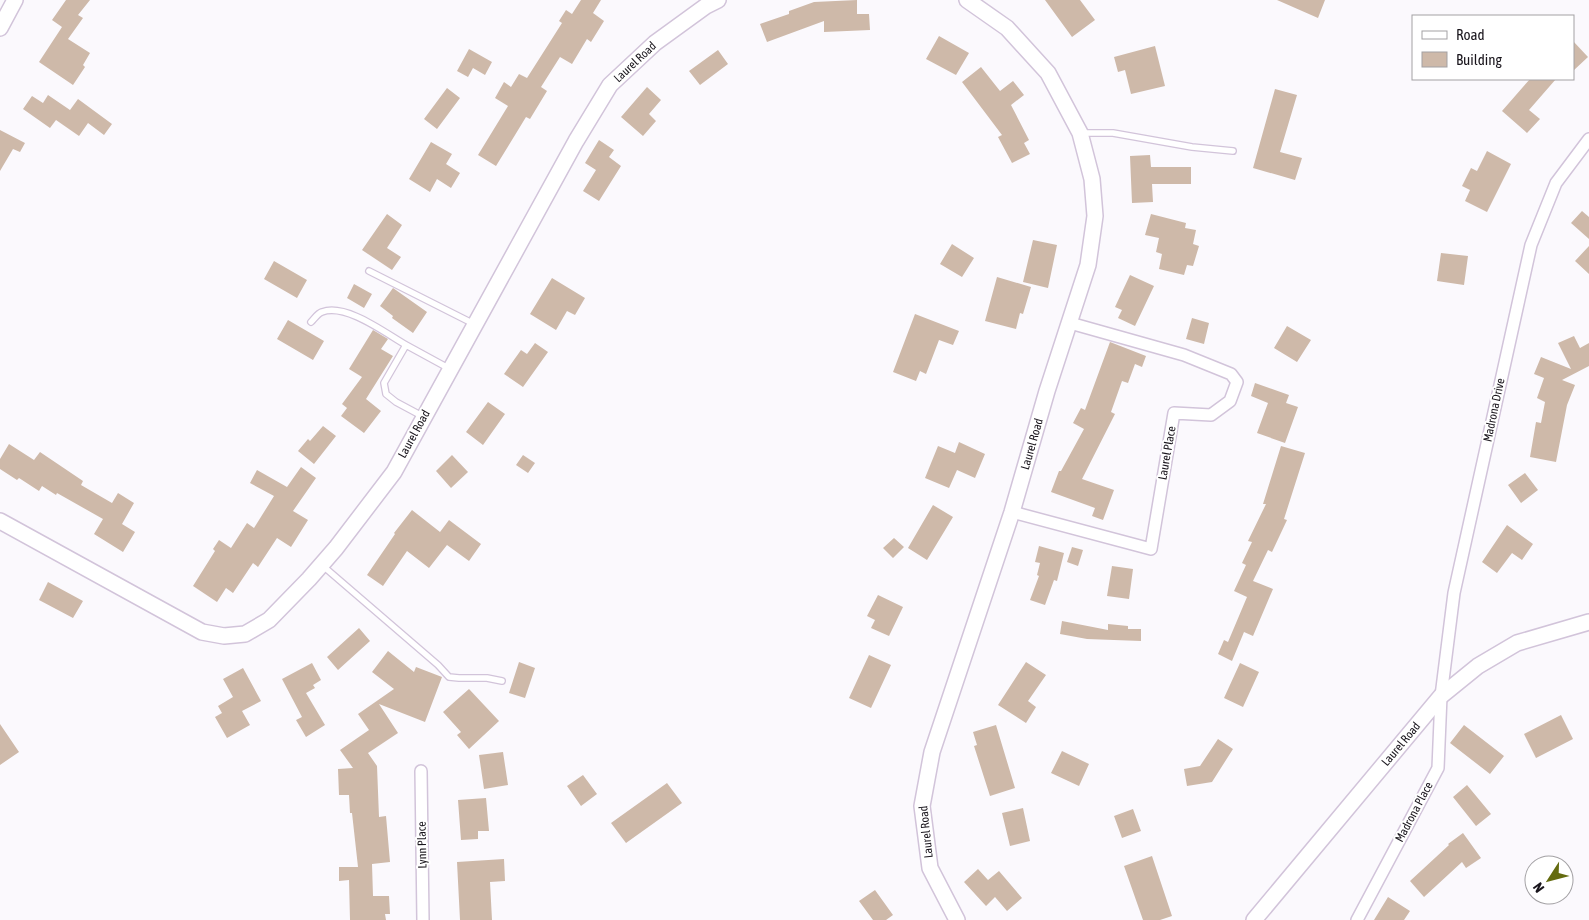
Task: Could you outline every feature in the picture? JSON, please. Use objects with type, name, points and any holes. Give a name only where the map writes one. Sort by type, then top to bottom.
[{"type":"street","name":"Laurel Road","points":[[957,920],[930,868],[922,806],[932,752],[1012,512],[1047,391],[1088,266],[1095,216],[1092,179],[1080,133],[1048,73],[1007,28],[968,0]]},
{"type":"street","name":"Laurel Road","points":[[0,521],[202,632],[224,636],[245,634],[269,620],[321,565],[394,472],[576,140],[610,85],[655,43],[709,2]]},
{"type":"street","points":[[0,28],[8,5]]},
{"type":"street","name":"Madrona Drive","points":[[1441,696],[1454,593],[1531,245],[1556,182],[1589,139]]},
{"type":"street","name":"Laurel Place","points":[[1012,512],[1151,549],[1174,413],[1211,416],[1230,401],[1237,382],[1231,374],[1184,355],[1070,323]]},
{"type":"street","name":"Laurel Road","points":[[1254,920],[1441,696],[1478,666],[1517,643],[1589,622]]},
{"type":"street","name":"Madrona Place","points":[[1357,920],[1438,768],[1441,696]]},
{"type":"street","name":"Lynn Place","points":[[421,771],[423,920]]},
{"type":"lane","points":[[1080,133],[1113,134],[1192,147],[1233,151]]},
{"type":"lane","points":[[369,271],[475,324]]},
{"type":"lane","points":[[311,322],[322,312],[338,310],[352,313],[450,369]]},
{"type":"lane","points":[[406,345],[384,384],[386,394],[396,402],[424,417]]},
{"type":"lane","points":[[321,565],[438,665],[449,677],[487,678],[502,681]]},
{"type":"building","points":[[66,0],[90,0],[78,15],[83,18],[68,39],[90,53],[83,65],[85,67],[73,85],[39,62],[62,27],[52,20]]},
{"type":"building","points":[[581,0],[601,0],[593,13],[604,21],[591,42],[587,39],[572,64],[560,57],[541,87],[547,91],[530,119],[526,117],[496,166],[478,155],[508,106],[495,98],[504,82],[511,87],[519,74],[527,78],[562,23],[559,21],[566,10],[572,14]]},
{"type":"building","points":[[857,0],[857,14],[869,14],[870,30],[824,32],[824,21],[767,42],[760,24],[789,14],[789,11],[814,2]]},
{"type":"building","points":[[1045,0],[1080,0],[1095,20],[1072,37]]},
{"type":"building","points":[[1277,0],[1325,0],[1318,18]]},
{"type":"building","points":[[939,36],[969,53],[956,75],[926,59]]},
{"type":"building","points":[[1574,42],[1588,57],[1574,70]]},
{"type":"building","points":[[1155,46],[1165,86],[1131,94],[1125,70],[1118,72],[1114,57]]},
{"type":"building","points":[[469,49],[492,62],[485,75],[473,68],[468,77],[457,71]]},
{"type":"building","points":[[718,50],[728,64],[700,85],[689,71]]},
{"type":"building","points":[[981,67],[1000,91],[1013,81],[1024,95],[1011,105],[1029,140],[1024,143],[1030,154],[1012,163],[998,137],[1002,135],[962,82]]},
{"type":"building","points":[[1529,80],[1555,80],[1529,110],[1540,119],[1527,133],[1502,111]]},
{"type":"building","points":[[647,87],[661,100],[649,114],[656,121],[643,136],[621,117]]},
{"type":"building","points":[[447,88],[460,98],[437,129],[424,119]]},
{"type":"building","points":[[1275,89],[1297,95],[1280,152],[1302,158],[1295,180],[1253,168]]},
{"type":"building","points":[[48,95],[70,110],[78,99],[112,124],[104,135],[88,123],[79,136],[56,120],[50,128],[23,109],[32,96],[43,103]]},
{"type":"building","points":[[0,130],[25,143],[20,152],[13,149],[0,171]]},
{"type":"building","points":[[599,140],[614,150],[609,157],[621,166],[599,201],[583,191],[596,170],[585,163]]},
{"type":"building","points":[[431,142],[452,154],[446,164],[460,173],[451,188],[437,179],[430,192],[409,179]]},
{"type":"building","points":[[1487,151],[1511,164],[1487,212],[1465,201],[1470,190],[1462,186],[1471,168],[1477,171]]},
{"type":"building","points":[[1150,155],[1151,167],[1191,167],[1191,184],[1152,184],[1153,202],[1132,203],[1130,156]]},
{"type":"building","points":[[1582,211],[1589,217],[1589,239],[1571,223]]},
{"type":"building","points":[[387,214],[402,225],[387,248],[401,257],[392,270],[362,250]]},
{"type":"building","points":[[1151,214],[1186,223],[1185,228],[1196,230],[1193,244],[1199,246],[1193,266],[1187,265],[1184,275],[1159,269],[1162,254],[1156,252],[1159,238],[1145,235]]},
{"type":"building","points":[[1033,240],[1057,245],[1048,288],[1023,282]]},
{"type":"building","points":[[952,244],[974,258],[962,277],[940,264]]},
{"type":"building","points":[[1589,246],[1589,274],[1575,261]]},
{"type":"building","points":[[1441,253],[1468,256],[1464,285],[1437,281]]},
{"type":"building","points":[[274,261],[307,280],[297,298],[264,279]]},
{"type":"building","points":[[1130,275],[1154,286],[1135,326],[1118,318],[1122,310],[1115,307]]},
{"type":"building","points":[[997,277],[1031,287],[1023,314],[1020,313],[1016,329],[985,321]]},
{"type":"building","points":[[552,278],[585,298],[575,315],[567,311],[556,330],[530,314]]},
{"type":"building","points":[[354,284],[372,294],[364,308],[347,298]]},
{"type":"building","points":[[393,288],[427,312],[413,333],[392,318],[393,316],[380,306]]},
{"type":"building","points":[[915,314],[959,331],[953,345],[939,340],[926,374],[920,371],[916,381],[893,372]]},
{"type":"building","points":[[1192,318],[1209,323],[1204,344],[1186,339]]},
{"type":"building","points":[[288,320],[324,341],[313,360],[277,339]]},
{"type":"building","points":[[1287,326],[1311,340],[1297,362],[1274,348]]},
{"type":"building","points":[[373,330],[388,339],[381,349],[393,356],[366,399],[381,411],[364,433],[341,416],[347,408],[342,404],[362,377],[349,369]]},
{"type":"building","points":[[1574,336],[1580,348],[1589,343],[1589,366],[1562,380],[1575,385],[1567,405],[1556,462],[1530,457],[1536,422],[1541,423],[1545,402],[1537,398],[1544,378],[1534,374],[1541,357],[1571,369],[1558,343]]},
{"type":"building","points":[[1110,342],[1146,356],[1142,367],[1135,364],[1128,383],[1122,381],[1111,412],[1115,414],[1082,479],[1114,490],[1103,520],[1092,516],[1095,508],[1051,492],[1059,471],[1061,471],[1084,429],[1073,423],[1081,408],[1085,410]]},
{"type":"building","points":[[535,343],[548,352],[523,387],[504,374],[521,350],[527,354]]},
{"type":"building","points":[[1255,383],[1289,395],[1286,403],[1298,407],[1285,443],[1257,433],[1268,403],[1251,396]]},
{"type":"building","points":[[488,402],[505,414],[483,445],[466,432]]},
{"type":"building","points":[[323,426],[336,436],[314,464],[298,451]]},
{"type":"building","points":[[959,442],[985,454],[975,478],[957,470],[949,488],[925,478],[938,446],[955,453]]},
{"type":"building","points":[[9,444],[34,460],[40,452],[83,481],[81,485],[112,503],[118,493],[134,503],[122,524],[135,532],[123,552],[94,534],[103,519],[57,493],[56,495],[42,486],[39,491],[0,469],[0,459]]},
{"type":"building","points":[[1281,446],[1305,453],[1284,519],[1287,520],[1272,552],[1268,550],[1253,581],[1273,589],[1253,636],[1244,632],[1232,661],[1218,654],[1224,640],[1228,642],[1247,597],[1234,591],[1246,565],[1242,563],[1252,542],[1248,541],[1266,504],[1263,504]]},
{"type":"building","points":[[452,455],[468,472],[451,488],[436,471]]},
{"type":"building","points":[[523,455],[535,463],[528,473],[516,465]]},
{"type":"building","points":[[301,467],[316,478],[293,511],[308,520],[291,547],[277,538],[258,567],[253,563],[233,593],[226,588],[217,602],[193,586],[215,551],[213,549],[219,540],[231,548],[247,523],[254,528],[274,496],[250,483],[257,470],[287,487]]},
{"type":"building","points":[[1525,473],[1538,490],[1521,503],[1508,485]]},
{"type":"building","points":[[933,505],[953,517],[927,560],[908,548]]},
{"type":"building","points":[[412,510],[440,532],[449,520],[481,544],[469,561],[447,545],[429,568],[407,551],[383,586],[367,575],[394,533]]},
{"type":"building","points":[[1507,525],[1533,544],[1522,560],[1512,553],[1497,573],[1482,562]]},
{"type":"building","points":[[894,538],[904,547],[893,558],[883,548]]},
{"type":"building","points":[[1039,546],[1064,553],[1057,581],[1054,580],[1045,605],[1030,600],[1039,576],[1037,575],[1040,563],[1035,562]]},
{"type":"building","points":[[1072,547],[1083,550],[1078,566],[1067,562]]},
{"type":"building","points":[[1112,566],[1133,569],[1129,599],[1107,596]]},
{"type":"building","points":[[48,582],[83,601],[73,618],[39,600]]},
{"type":"building","points":[[878,595],[903,607],[889,636],[871,628],[875,620],[867,616]]},
{"type":"building","points":[[1062,621],[1108,630],[1108,624],[1128,626],[1128,629],[1141,629],[1141,641],[1087,639],[1060,634]]},
{"type":"building","points":[[359,628],[370,641],[338,670],[327,657]]},
{"type":"building","points":[[388,651],[414,672],[416,667],[442,677],[425,722],[379,704],[398,733],[368,753],[377,766],[379,817],[386,816],[390,862],[372,864],[373,896],[389,896],[390,914],[385,914],[386,920],[350,920],[349,880],[339,881],[339,867],[358,867],[349,795],[339,795],[338,769],[353,768],[340,750],[369,730],[358,714],[394,689],[372,672]]},
{"type":"building","points":[[869,655],[891,665],[871,708],[849,698]]},
{"type":"building","points":[[519,662],[535,668],[525,698],[509,693]]},
{"type":"building","points":[[1026,662],[1046,675],[1028,701],[1036,707],[1026,723],[998,705]]},
{"type":"building","points":[[312,663],[321,680],[313,685],[315,688],[306,693],[325,725],[306,737],[296,720],[302,717],[282,679]]},
{"type":"building","points":[[1240,663],[1259,672],[1243,707],[1224,698]]},
{"type":"building","points":[[243,668],[261,701],[242,711],[250,725],[227,738],[215,717],[222,713],[218,706],[233,697],[223,679]]},
{"type":"building","points":[[469,689],[499,721],[469,749],[457,735],[461,732],[443,712]]},
{"type":"building","points":[[1561,715],[1573,739],[1536,758],[1524,734]]},
{"type":"building","points":[[0,724],[19,752],[0,765]]},
{"type":"building","points":[[996,725],[1015,788],[990,796],[974,746],[977,745],[973,732]]},
{"type":"building","points":[[1464,725],[1504,756],[1490,774],[1450,743]]},
{"type":"building","points":[[1218,739],[1233,749],[1212,782],[1187,786],[1184,769],[1200,766]]},
{"type":"building","points":[[1062,751],[1089,764],[1079,786],[1051,773]]},
{"type":"building","points":[[503,752],[508,785],[484,789],[479,755]]},
{"type":"building","points":[[583,775],[597,794],[581,806],[567,786]]},
{"type":"building","points":[[667,783],[682,803],[626,843],[611,823]]},
{"type":"building","points":[[1467,785],[1491,814],[1476,826],[1453,797]]},
{"type":"building","points":[[486,798],[489,831],[478,831],[478,839],[461,840],[458,800]]},
{"type":"building","points":[[1023,808],[1030,841],[1010,846],[1002,813]]},
{"type":"building","points":[[1133,809],[1141,831],[1122,838],[1114,816]]},
{"type":"building","points":[[1463,833],[1481,858],[1466,868],[1462,862],[1424,897],[1410,881],[1448,844]]},
{"type":"building","points":[[1152,856],[1172,916],[1160,920],[1143,920],[1124,866]]},
{"type":"building","points":[[504,859],[505,881],[490,882],[492,920],[460,920],[457,862]]},
{"type":"building","points":[[978,869],[988,880],[999,871],[1022,898],[1007,911],[995,897],[986,906],[964,882]]},
{"type":"building","points":[[875,890],[893,915],[886,920],[873,920],[859,901]]},
{"type":"building","points":[[1388,897],[1410,911],[1404,920],[1374,920]]}]
